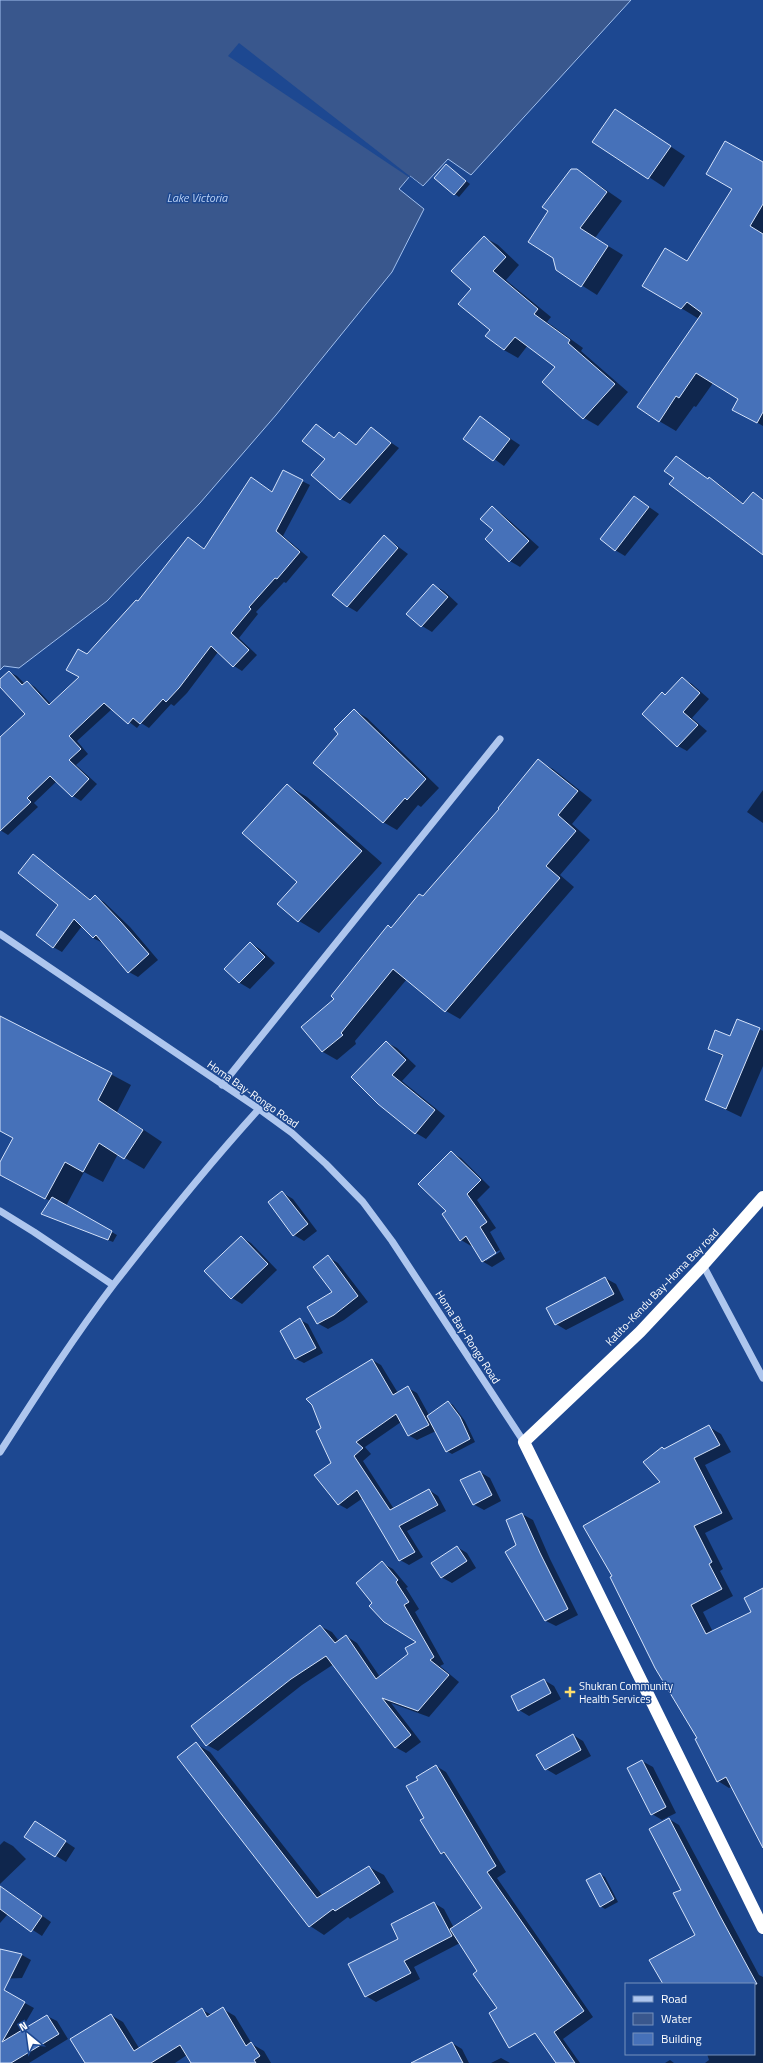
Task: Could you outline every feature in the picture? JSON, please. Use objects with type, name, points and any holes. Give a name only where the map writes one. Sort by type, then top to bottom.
[{"type":"highway","name":"Katito-Kendu Bay-Homa Bay road","points":[[524,1442],[640,1332],[703,1265],[763,1196]]},
{"type":"highway","points":[[524,1442],[763,1928]]},
{"type":"street","points":[[222,1085],[500,739]]},
{"type":"street","name":"Homa Bay-Rongo Road","points":[[0,934],[259,1109],[292,1133],[326,1164],[363,1202],[392,1241],[524,1442]]},
{"type":"street","points":[[0,1452],[49,1376],[113,1285],[229,1142],[259,1109]]},
{"type":"street","points":[[0,1212],[34,1232],[113,1285]]},
{"type":"street","points":[[703,1265],[763,1378]]},
{"type":"water","name":"Lake Victoria","points":[[0,0],[631,0],[471,175],[448,159],[423,186],[410,176],[399,189],[424,209],[392,272],[276,415],[200,503],[107,601],[19,668],[4,666],[0,670]]},
{"type":"pier","points":[[239,43],[425,188],[228,56]]},
{"type":"building","points":[[615,109],[671,146],[648,179],[592,142]]},
{"type":"building","points":[[725,141],[763,162],[763,204],[750,226],[763,234],[763,412],[757,423],[732,410],[738,399],[696,373],[679,398],[676,396],[659,422],[637,407],[702,313],[687,302],[681,309],[642,286],[665,248],[687,261],[732,189],[706,174]]},
{"type":"building","points":[[446,164],[466,181],[454,195],[434,178]]},
{"type":"building","points":[[571,169],[577,169],[607,192],[580,228],[608,246],[581,287],[556,270],[553,258],[528,242],[548,211],[542,207]]},
{"type":"building","points":[[484,236],[506,257],[493,271],[538,309],[534,314],[570,340],[568,343],[615,384],[583,419],[542,382],[555,367],[515,337],[504,350],[485,336],[490,330],[458,304],[471,289],[451,271]]},
{"type":"building","points":[[480,416],[510,439],[493,461],[463,439]]},
{"type":"building","points":[[316,424],[334,438],[339,432],[356,445],[371,427],[391,443],[340,500],[311,475],[325,459],[302,441]]},
{"type":"building","points":[[676,456],[708,479],[709,477],[743,504],[753,492],[763,500],[763,555],[669,484],[674,478],[664,471]]},
{"type":"building","points":[[283,470],[303,480],[276,531],[300,552],[277,579],[275,578],[249,607],[251,609],[231,633],[249,650],[233,667],[211,646],[179,688],[166,702],[163,699],[140,724],[133,718],[128,724],[104,703],[69,736],[81,749],[69,760],[89,779],[72,797],[50,776],[27,798],[31,802],[0,831],[0,737],[25,714],[0,687],[0,679],[9,671],[22,685],[27,681],[49,705],[79,677],[66,670],[78,649],[87,654],[136,600],[138,601],[188,537],[204,549],[251,477],[272,492]]},
{"type":"building","points":[[634,496],[649,507],[615,551],[600,539]]},
{"type":"building","points":[[492,506],[529,541],[509,562],[485,539],[493,530],[480,519]]},
{"type":"building","points":[[384,535],[398,548],[347,607],[332,595]]},
{"type":"building","points":[[433,584],[448,597],[421,627],[406,614]]},
{"type":"building","points":[[682,677],[700,693],[683,712],[698,725],[677,747],[642,714],[662,692],[665,695]]},
{"type":"building","points":[[354,709],[426,779],[407,800],[405,798],[383,823],[313,763],[338,734],[334,729]]},
{"type":"building","points":[[538,759],[578,791],[558,815],[576,831],[546,866],[560,878],[445,1012],[393,969],[341,1033],[343,1035],[322,1052],[301,1027],[334,999],[331,996],[388,925],[391,928],[419,894],[423,896],[499,809],[498,808]]},
{"type":"building","points":[[287,784],[362,851],[298,922],[277,904],[297,882],[242,833]]},
{"type":"building","points":[[33,854],[90,900],[95,895],[149,954],[128,973],[96,935],[93,938],[74,919],[53,948],[36,935],[58,905],[18,873]]},
{"type":"building","points":[[250,942],[265,957],[239,983],[224,969]]},
{"type":"building","points":[[0,1016],[112,1073],[98,1100],[143,1130],[124,1159],[99,1143],[83,1172],[65,1162],[45,1199],[0,1175],[0,1162],[13,1138],[0,1131]]},
{"type":"building","points":[[737,1019],[760,1028],[726,1109],[705,1100],[723,1055],[708,1049],[715,1030],[730,1036]]},
{"type":"building","points":[[386,1041],[406,1060],[392,1075],[435,1110],[415,1134],[378,1104],[351,1077]]},
{"type":"building","points":[[451,1151],[481,1180],[467,1194],[487,1222],[480,1227],[496,1253],[482,1262],[466,1236],[460,1241],[442,1214],[446,1211],[418,1184]]},
{"type":"building","points":[[282,1191],[308,1224],[293,1236],[268,1202]]},
{"type":"building","points":[[52,1197],[112,1231],[108,1240],[41,1214]]},
{"type":"building","points":[[241,1236],[268,1264],[231,1299],[204,1271]]},
{"type":"building","points":[[328,1255],[358,1296],[334,1315],[317,1324],[307,1307],[332,1292],[313,1267]]},
{"type":"building","points":[[605,1277],[614,1294],[555,1325],[546,1308]]},
{"type":"building","points":[[300,1318],[316,1348],[295,1359],[280,1331]]},
{"type":"building","points":[[372,1359],[393,1395],[408,1386],[429,1425],[408,1436],[396,1414],[356,1442],[363,1448],[354,1456],[390,1510],[429,1489],[438,1505],[399,1526],[415,1552],[399,1561],[357,1490],[338,1505],[314,1475],[331,1463],[316,1431],[321,1428],[312,1405],[306,1399]]},
{"type":"building","points":[[448,1401],[460,1417],[470,1439],[446,1452],[427,1416]]},
{"type":"building","points":[[709,1425],[720,1445],[694,1458],[722,1513],[694,1526],[712,1562],[709,1564],[722,1589],[691,1605],[706,1634],[751,1612],[744,1598],[763,1588],[763,1848],[726,1777],[717,1782],[695,1739],[697,1738],[655,1668],[610,1577],[612,1576],[583,1526],[660,1482],[643,1462],[662,1447],[664,1449]]},
{"type":"building","points":[[480,1471],[492,1495],[473,1505],[460,1480]]},
{"type":"building","points":[[522,1513],[568,1609],[545,1621],[505,1552],[516,1545],[506,1520]]},
{"type":"building","points":[[457,1546],[467,1561],[441,1578],[431,1563]]},
{"type":"building","points":[[382,1561],[398,1580],[396,1582],[409,1602],[404,1605],[434,1657],[430,1660],[449,1675],[418,1711],[382,1698],[411,1735],[395,1748],[326,1656],[291,1679],[206,1746],[191,1726],[320,1625],[335,1643],[346,1635],[376,1679],[408,1654],[405,1648],[416,1642],[384,1622],[369,1606],[372,1603],[356,1583]]},
{"type":"building","points":[[544,1679],[551,1693],[518,1711],[511,1696]]},
{"type":"building","points":[[573,1734],[581,1750],[545,1770],[536,1755]]},
{"type":"building","points":[[196,1742],[317,1898],[369,1866],[380,1883],[335,1911],[333,1909],[309,1927],[177,1757]]},
{"type":"building","points":[[642,1760],[666,1807],[651,1815],[627,1768]]},
{"type":"building","points":[[436,1765],[496,1866],[487,1872],[584,2011],[554,2032],[575,2063],[556,2063],[535,2033],[509,2048],[489,2013],[497,2008],[473,1974],[477,1971],[450,1929],[482,1908],[444,1852],[441,1854],[420,1820],[424,1818],[406,1786],[418,1780],[416,1777]]},
{"type":"building","points":[[669,1818],[757,1984],[662,1983],[649,1960],[695,1935],[673,1893],[681,1890],[649,1829]]},
{"type":"building","points":[[35,1821],[66,1841],[55,1857],[24,1837]]},
{"type":"building","points":[[600,1873],[614,1899],[600,1907],[586,1880]]},
{"type":"building","points":[[0,1886],[42,1916],[31,1932],[0,1909]]},
{"type":"building","points":[[434,1902],[452,1936],[404,1961],[411,1973],[365,1997],[348,1964],[398,1939],[391,1924]]},
{"type":"building","points":[[0,1949],[22,1954],[4,1990],[25,2002],[2,2042],[47,2015],[59,2034],[11,2063],[0,2063]]},
{"type":"building","points":[[223,2007],[246,2046],[251,2042],[260,2056],[254,2060],[256,2063],[191,2063],[180,2045],[151,2063],[85,2063],[70,2039],[111,2014],[134,2051],[202,2008],[207,2017]]},
{"type":"building","points":[[452,2042],[463,2063],[411,2063]]},
{"type":"place","name":"Shukran Community Health Services","points":[[570,1692]]}]
